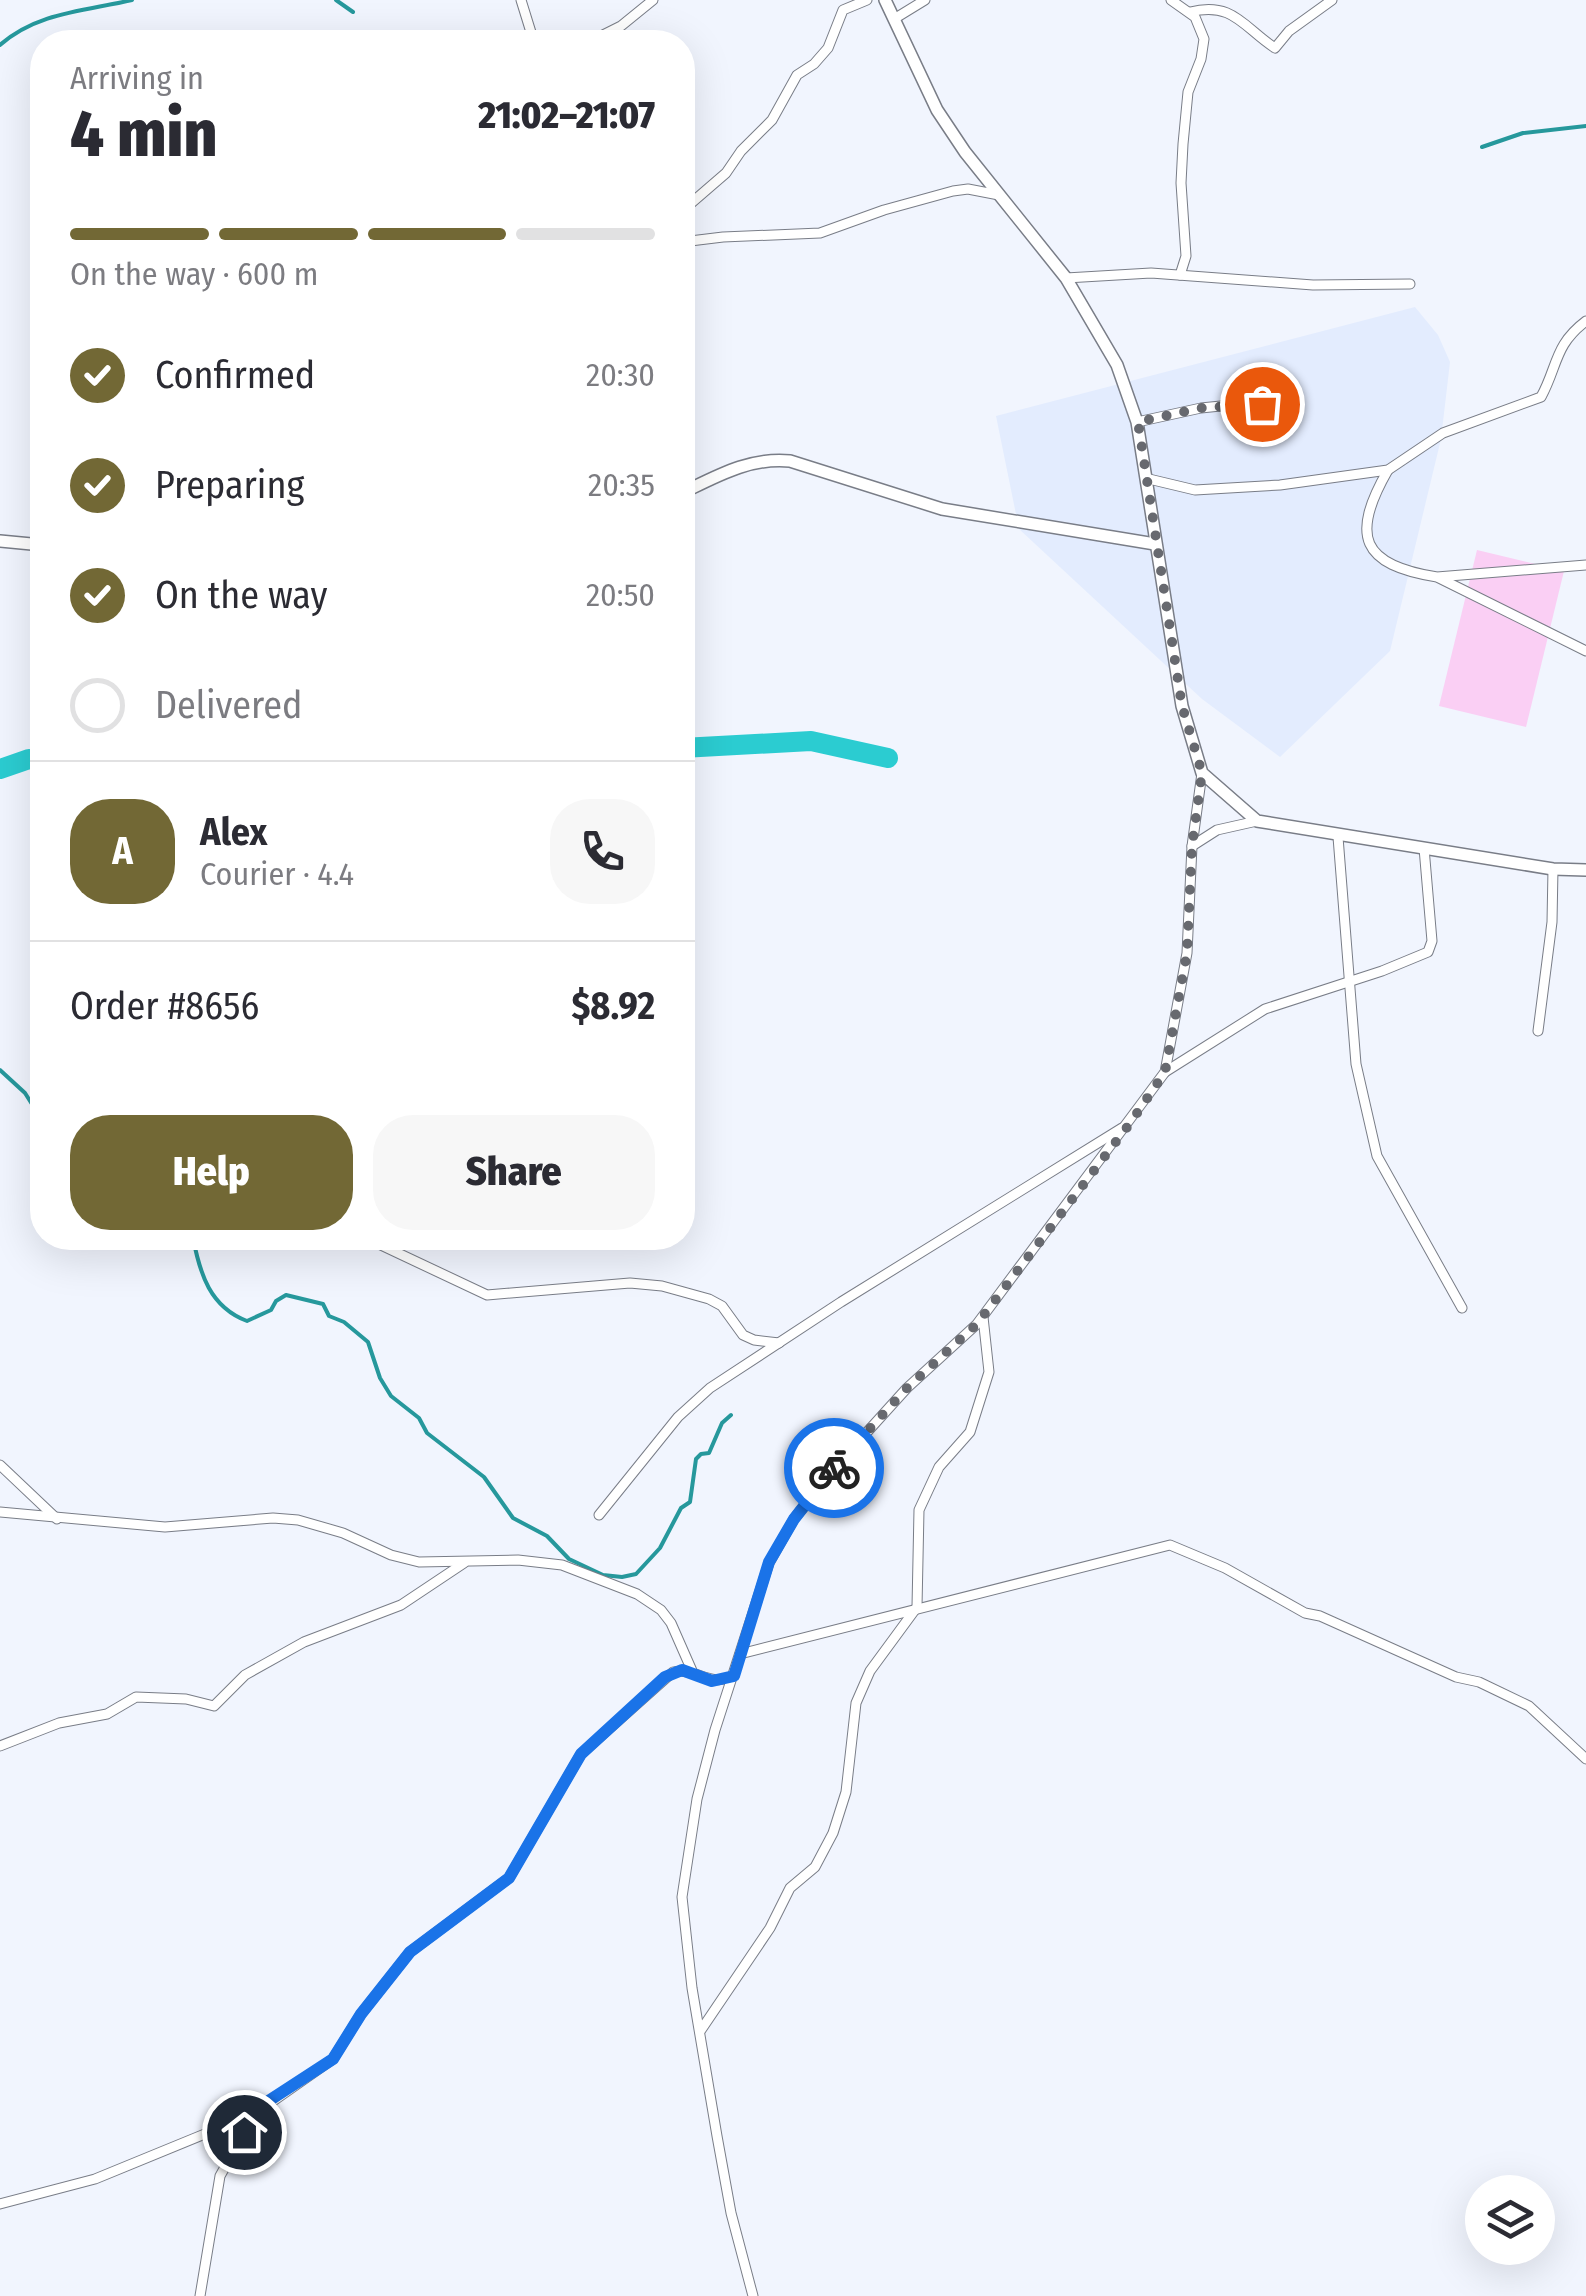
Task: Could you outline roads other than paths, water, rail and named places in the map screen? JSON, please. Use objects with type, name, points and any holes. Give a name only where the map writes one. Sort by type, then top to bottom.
[{"type":"street","points":[[521,0],[530,30]]},
{"type":"street","points":[[613,30],[653,0]]},
{"type":"street","points":[[695,200],[726,174],[741,151],[772,120],[797,75],[828,48],[843,10],[867,0]]},
{"type":"street","points":[[885,0],[937,110],[965,152],[1066,278],[1117,365],[1138,422],[1182,706],[1202,773],[1192,846],[1187,953],[1165,1072]]},
{"type":"street","points":[[894,19],[924,0]]},
{"type":"street","points":[[1170,0],[1190,12],[1200,24],[1204,39],[1201,60],[1188,92],[1181,184],[1186,256],[1180,275]]},
{"type":"street","points":[[1190,12],[1204,8],[1227,12],[1275,48],[1289,32],[1332,0]]},
{"type":"street","points":[[695,240],[820,234],[884,210],[968,188],[1002,196]]},
{"type":"street","points":[[1066,278],[1151,272],[1314,285],[1410,284]]},
{"type":"street","points":[[1586,322],[1573,331],[1557,354],[1541,396],[1443,433],[1388,470],[1377,488],[1367,524],[1373,550],[1382,561],[1437,576],[1586,651]]},
{"type":"street","points":[[1138,422],[1193,409],[1279,400]]},
{"type":"street","points":[[695,487],[742,466],[770,460],[790,461],[942,510],[1155,544]]},
{"type":"street","points":[[1149,479],[1195,490],[1388,470]]},
{"type":"street","points":[[0,541],[30,544]]},
{"type":"street","points":[[1437,576],[1586,565]]},
{"type":"street","points":[[1202,773],[1257,822]]},
{"type":"street","points":[[1192,846],[1217,830],[1257,822],[1553,869],[1586,870]]},
{"type":"street","points":[[1338,836],[1356,1064],[1378,1156],[1462,1308]]},
{"type":"street","points":[[753,2296],[731,2213],[692,1988],[682,1898],[697,1798],[769,1562],[794,1519],[829,1474],[907,1388],[983,1317],[1165,1072],[1265,1009],[1428,952],[1431,948],[1424,848]]},
{"type":"street","points":[[1538,1031],[1552,922],[1553,869]]},
{"type":"street","points":[[599,1515],[678,1418],[710,1388],[1131,1122]]},
{"type":"street","points":[[391,1250],[486,1295],[630,1283],[662,1286],[722,1306],[742,1335],[780,1342]]},
{"type":"street","points":[[701,2030],[770,1928],[790,1888],[824,1854],[846,1792],[856,1703],[870,1670],[917,1607],[920,1510],[928,1484],[970,1432],[989,1372],[983,1317]]},
{"type":"street","points":[[0,1465],[57,1519]]},
{"type":"street","points":[[0,1512],[164,1527],[286,1519],[342,1533],[391,1555],[419,1562],[518,1560],[562,1565],[637,1594],[661,1610],[671,1623],[693,1673]]},
{"type":"street","points":[[740,1654],[1170,1545],[1225,1568],[1305,1613],[1529,1706],[1586,1759]]},
{"type":"street","points":[[0,1746],[58,1723],[107,1714],[136,1697],[186,1699],[214,1706],[245,1675],[304,1642],[401,1606],[464,1563]]},
{"type":"street","points":[[0,2204],[94,2179],[256,2113],[333,2059],[361,2014],[410,1952],[509,1878],[581,1754],[665,1677],[682,1670],[712,1681],[734,1676]]},
{"type":"street","points":[[200,2296],[220,2176],[256,2113]]},
{"type":"waterway","points":[[0,45],[46,19],[132,0]]},
{"type":"waterway","points":[[336,0],[353,12]]},
{"type":"waterway","points":[[1482,147],[1523,133],[1586,126]]},
{"type":"waterway","points":[[695,747],[811,741],[888,758]]},
{"type":"waterway","points":[[0,769],[30,759]]},
{"type":"waterway","points":[[0,1070],[30,1101]]},
{"type":"waterway","points":[[196,1250],[203,1276],[216,1298],[247,1321],[271,1310],[286,1295],[323,1304],[329,1316],[344,1322],[368,1342],[380,1378],[391,1396],[419,1418],[427,1433],[484,1477],[513,1518],[547,1536],[569,1559],[603,1575],[636,1574],[660,1548],[681,1508],[690,1502],[696,1459],[709,1453],[722,1423],[731,1415]]}]
